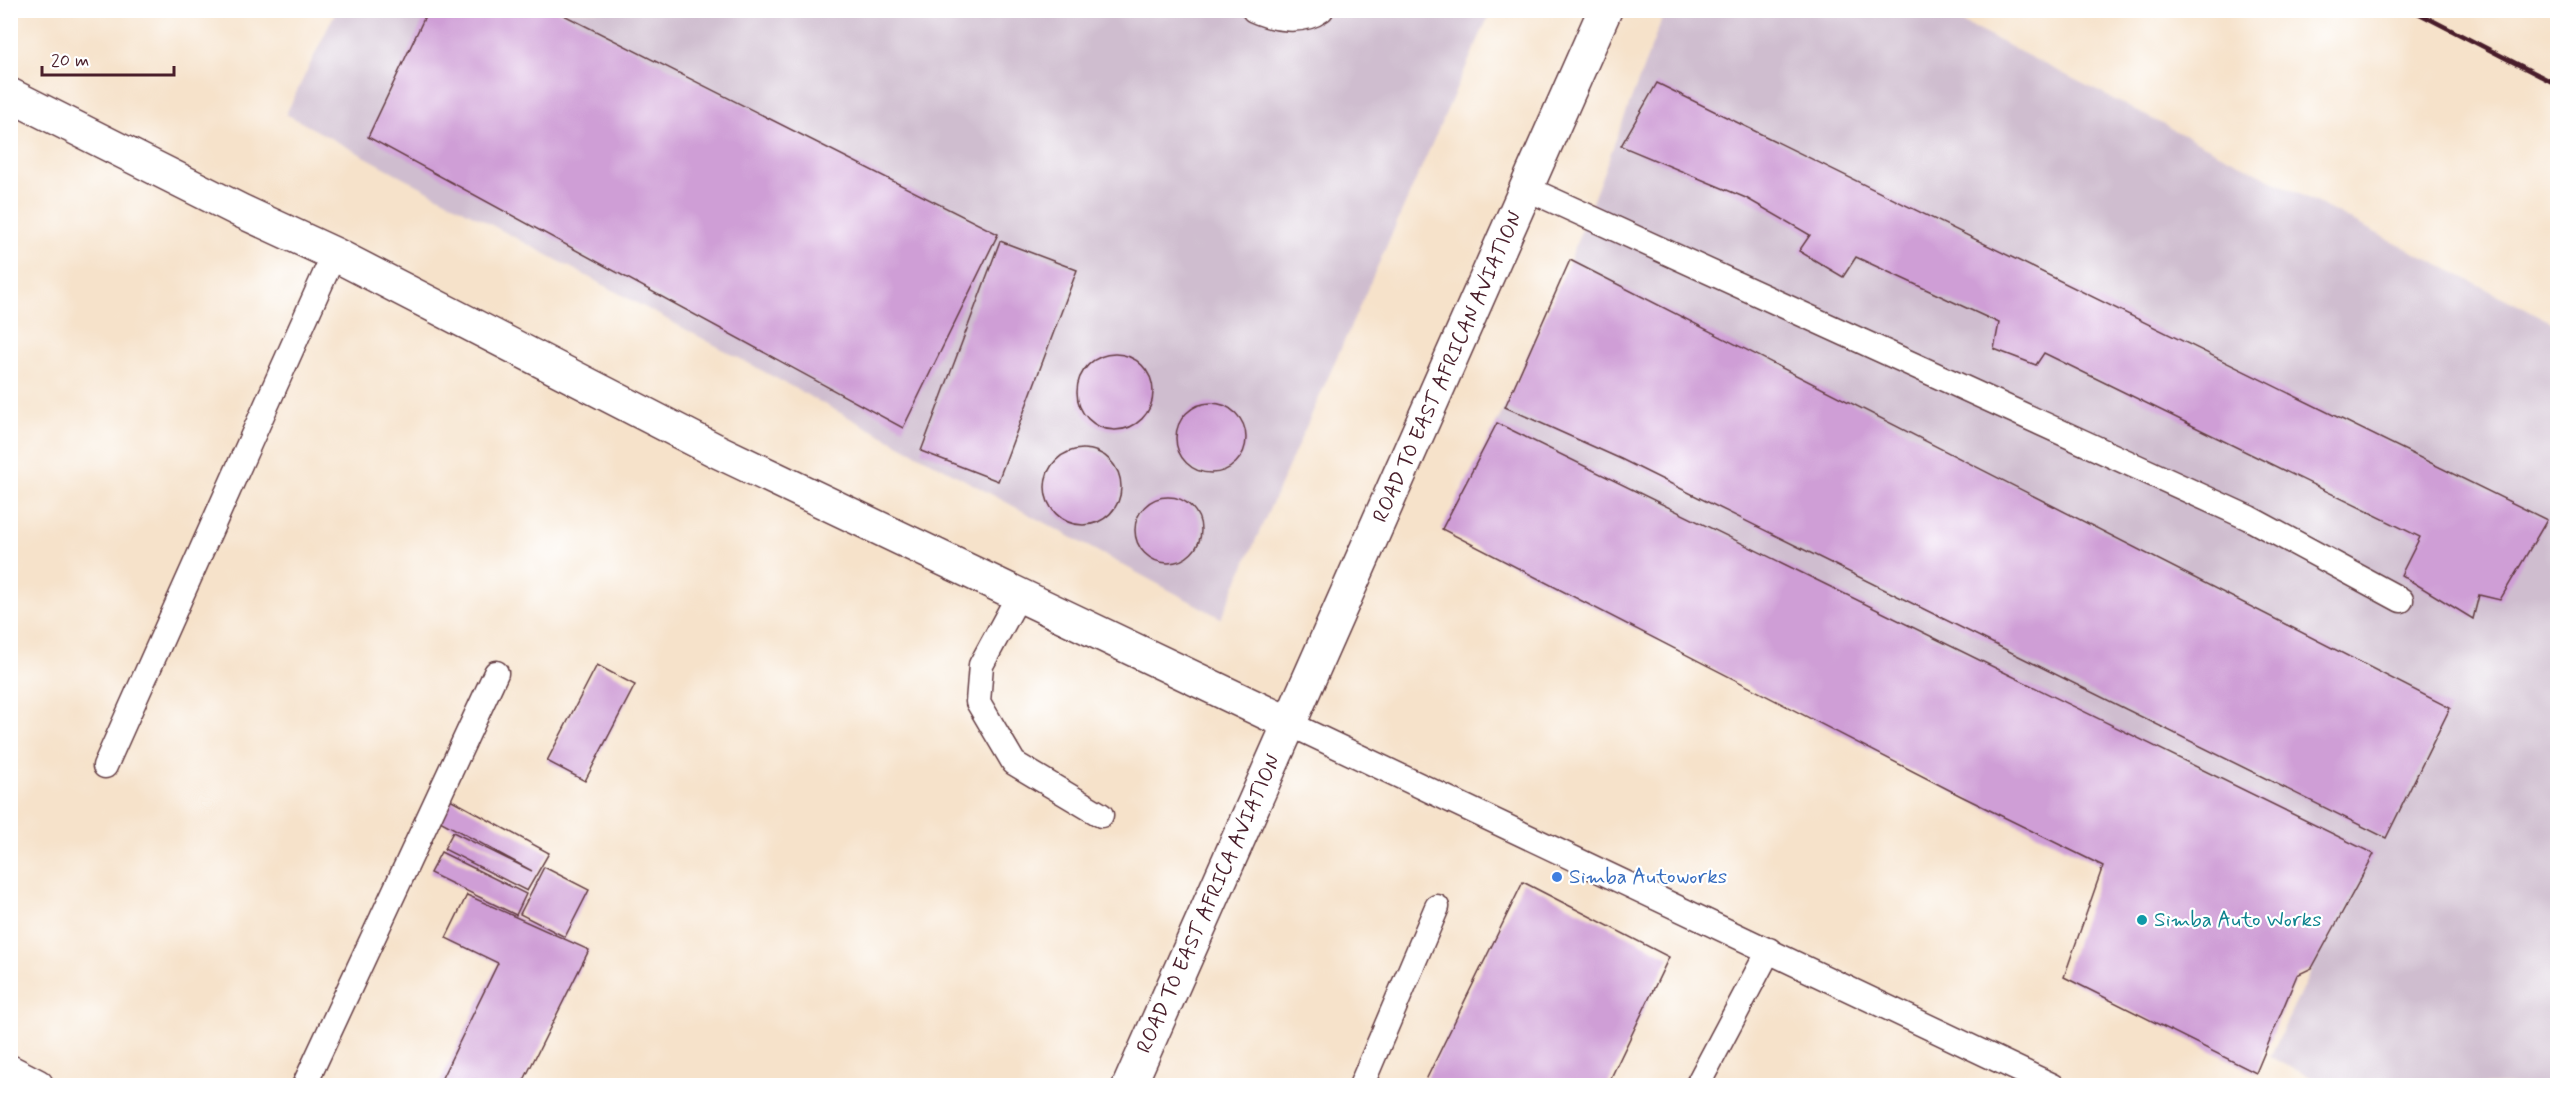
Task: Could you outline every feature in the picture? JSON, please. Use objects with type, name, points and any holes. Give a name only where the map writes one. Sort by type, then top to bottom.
[{"type":"street","name":"ROAD TO EAST AFRICAN AVIATION","points":[[1288,723],[1528,189],[1605,10]]},
{"type":"street","points":[[10,95],[241,212],[334,254],[715,450],[1288,723]]},
{"type":"street","name":"ROAD TO EAST AFRICA AVIATION","points":[[1129,1086],[1288,723]]},
{"type":"street","points":[[10,1072],[37,1086]]},
{"type":"lane","points":[[1254,10],[1272,18],[1311,18],[1321,10]]},
{"type":"lane","points":[[1528,189],[2249,518],[2401,600]]},
{"type":"lane","points":[[105,766],[334,254]]},
{"type":"lane","points":[[1019,595],[981,665],[978,702],[1014,762],[1101,815]]},
{"type":"lane","points":[[304,1086],[496,673]]},
{"type":"lane","points":[[1288,723],[2053,1086]]},
{"type":"lane","points":[[1361,1086],[1437,907]]},
{"type":"lane","points":[[1697,1086],[1769,950]]},
{"type":"shaded area","points":[[336,11],[1491,11],[1221,618],[286,114]]},
{"type":"shaded area","points":[[1665,11],[1940,11],[2557,325],[2557,1085],[2327,1085],[2270,1057],[2312,969],[2297,975],[2103,866],[1961,796],[1442,529],[1505,407],[1570,260]]},
{"type":"building","points":[[428,10],[554,10],[998,234],[903,428],[368,137]]},
{"type":"building","points":[[1657,83],[2547,520],[2500,600],[2479,595],[2473,619],[2401,575],[2420,537],[2044,353],[2036,365],[1994,349],[1999,323],[1856,257],[1843,277],[1799,251],[1810,235],[1746,198],[1621,146]]},
{"type":"building","points":[[1000,241],[1077,270],[998,481],[921,451]]},
{"type":"building","points":[[1570,260],[2450,708],[2386,838],[1621,459],[1505,407]]},
{"type":"building","points":[[1115,354],[1129,357],[1142,365],[1150,378],[1153,392],[1150,406],[1142,419],[1129,427],[1115,430],[1101,427],[1088,419],[1080,406],[1077,392],[1080,378],[1088,365],[1101,357]]},
{"type":"building","points":[[1211,403],[1230,409],[1240,419],[1246,438],[1240,457],[1230,467],[1211,473],[1192,467],[1182,457],[1176,438],[1182,419],[1192,409]]},
{"type":"building","points":[[1497,423],[2374,854],[2312,968],[2297,975],[2256,1073],[2064,977],[2103,866],[1961,796],[1442,529]]},
{"type":"building","points":[[1083,449],[1097,452],[1110,460],[1118,473],[1121,487],[1118,501],[1110,514],[1097,522],[1083,525],[1069,522],[1056,514],[1048,501],[1045,487],[1048,473],[1056,460],[1069,452]]},
{"type":"building","points":[[1168,497],[1180,500],[1191,507],[1198,518],[1201,530],[1198,542],[1191,553],[1180,560],[1168,563],[1156,560],[1145,553],[1138,542],[1135,530],[1138,518],[1145,507],[1156,500]]},
{"type":"building","points":[[597,665],[635,685],[585,781],[547,761]]},
{"type":"building","points":[[450,799],[549,853],[527,891],[444,849],[453,832],[532,871],[438,820]]},
{"type":"building","points":[[441,852],[526,894],[516,915],[430,873]]},
{"type":"building","points":[[544,867],[589,890],[565,937],[520,914]]},
{"type":"building","points":[[1523,882],[1669,957],[1607,1086],[1423,1086]]},
{"type":"building","points":[[467,895],[589,950],[521,1086],[438,1086],[498,963],[446,938]]},
{"type":"railway","points":[[2412,10],[2558,85]]},
{"type":"place","name":"Simba Autoworks","points":[[1557,877]]},
{"type":"place","name":"Simba Auto Works","points":[[2142,920]]}]
